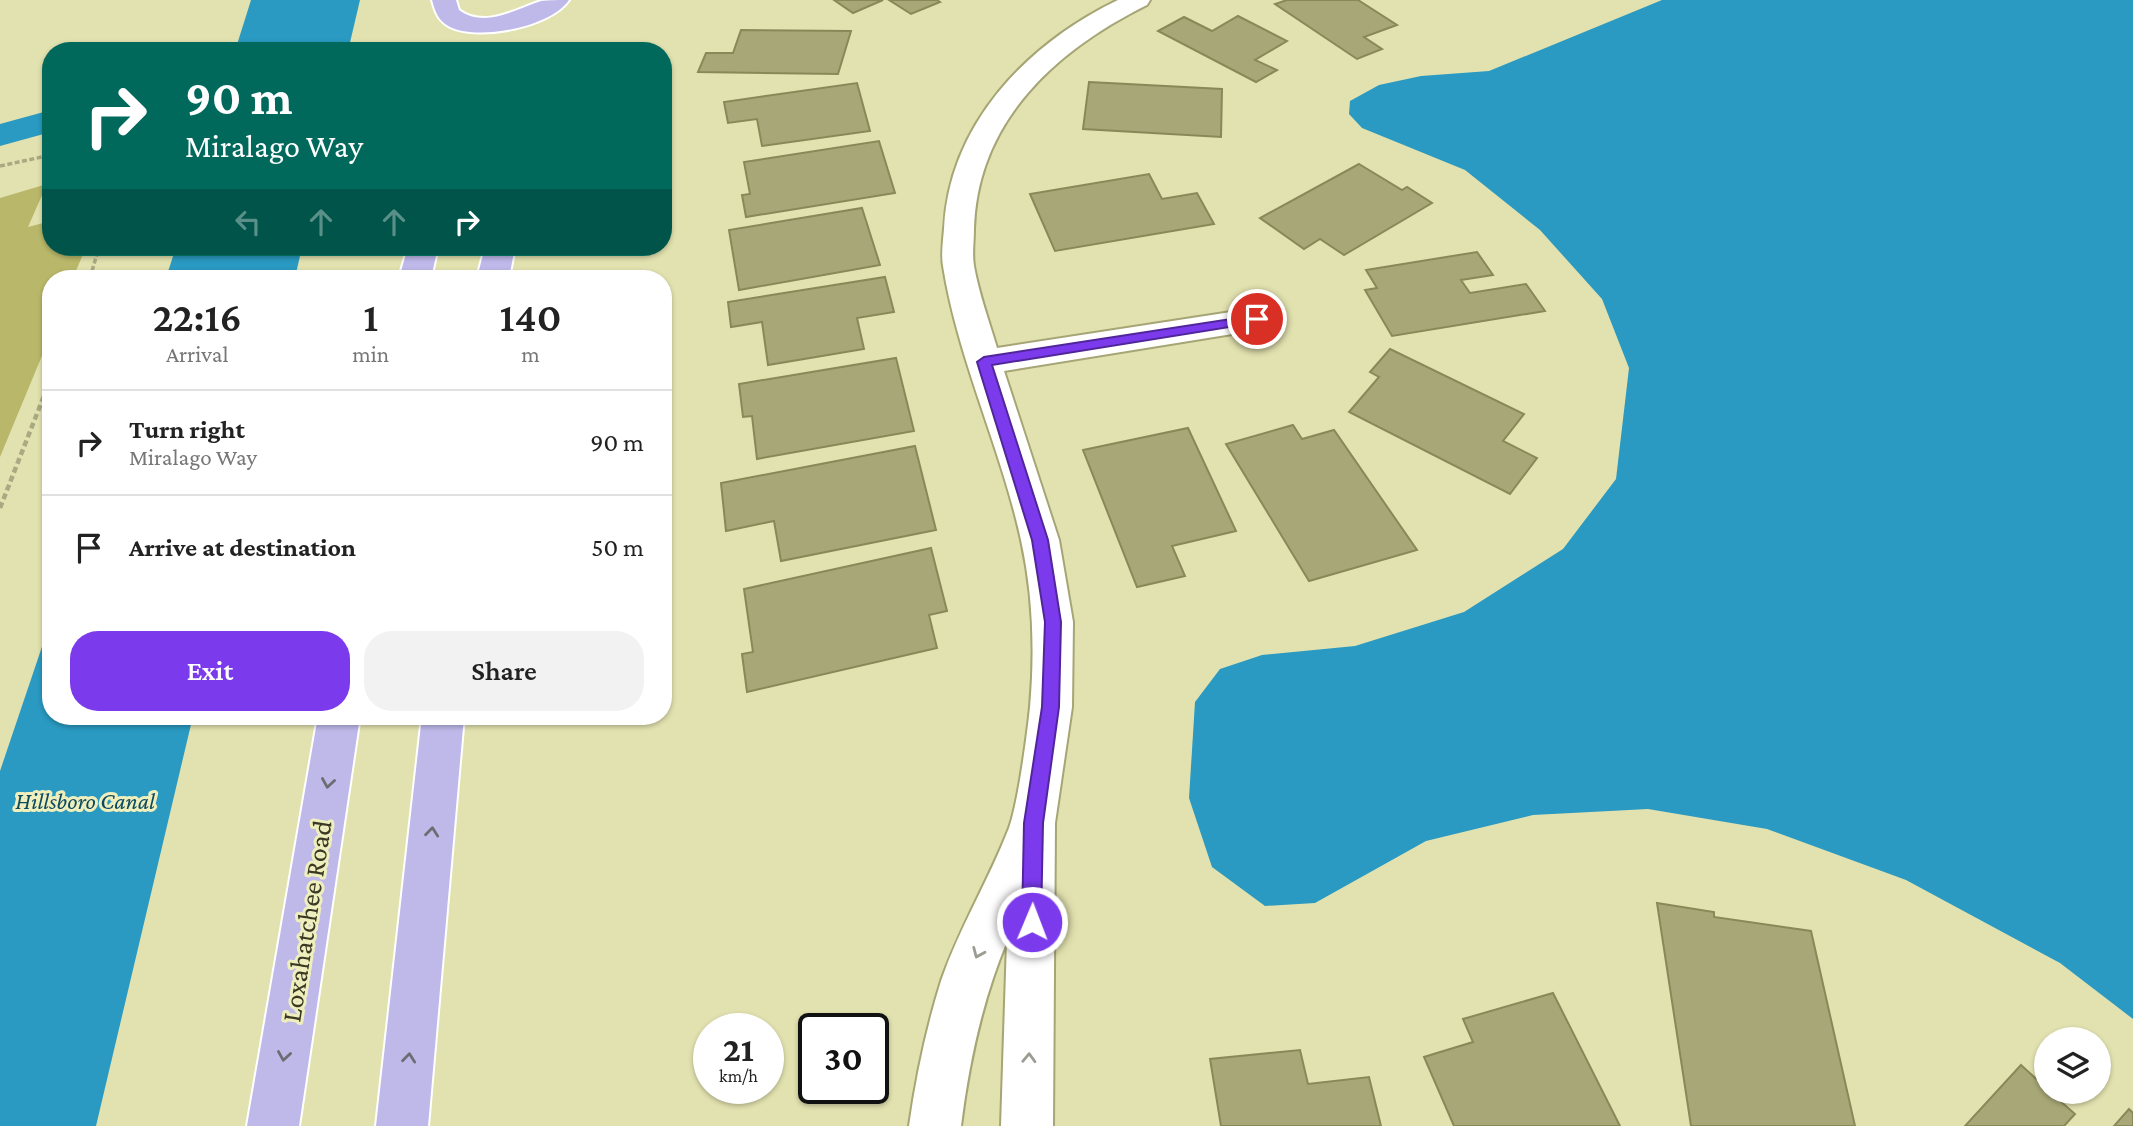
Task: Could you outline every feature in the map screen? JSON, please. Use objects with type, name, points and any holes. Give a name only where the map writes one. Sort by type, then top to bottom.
[{"type":"main road","points":[[444,0],[444,9],[461,21],[475,24],[509,23],[549,6]]},
{"type":"main road","points":[[517,42],[549,6]]},
{"type":"main road","points":[[461,21],[466,42]]},
{"type":"main road","name":"Loxahatchee Road","points":[[273,1126],[338,725]]},
{"type":"main road","points":[[402,1126],[442,725]]},
{"type":"street","points":[[1027,1126],[1034,823],[1051,707],[1053,622],[1040,540],[984,362],[958,264],[960,204],[969,168],[984,132],[1003,103],[1032,70],[1077,34],[1138,0]]},
{"type":"street","points":[[984,362],[1257,319]]},
{"type":"street","points":[[935,1126],[943,1067],[966,980],[1034,823]]},
{"type":"path","points":[[0,166],[42,157]]},
{"type":"path","points":[[0,508],[42,401]]},
{"type":"shaded area","points":[[42,185],[42,195],[28,227],[42,223],[42,256],[82,256],[76,270],[42,270],[42,356],[0,457],[0,198]]},
{"type":"water","points":[[251,0],[360,0],[350,42],[238,42]]},
{"type":"water","points":[[1662,0],[2133,0],[2133,1019],[2060,963],[1906,880],[1767,829],[1648,809],[1533,815],[1426,841],[1315,903],[1265,906],[1212,867],[1189,798],[1195,702],[1220,669],[1262,655],[1355,646],[1464,612],[1563,549],[1616,479],[1629,368],[1602,299],[1540,230],[1465,170],[1362,128],[1349,114],[1350,101],[1379,85],[1421,76],[1489,71]]},
{"type":"water","points":[[173,256],[300,256],[297,270],[169,270]]},
{"type":"water","name":"Hillsboro Canal","points":[[42,647],[42,725],[191,725],[96,1126],[0,1126],[0,771]]},
{"type":"building","points":[[834,0],[883,0],[853,13]]},
{"type":"building","points":[[889,0],[937,0],[940,2],[911,14]]},
{"type":"building","points":[[1287,0],[1358,0],[1397,25],[1364,37],[1382,49],[1357,59],[1275,4]]},
{"type":"building","points":[[1238,16],[1287,41],[1255,60],[1277,70],[1256,82],[1158,31],[1184,17],[1212,31]]},
{"type":"building","points":[[741,30],[851,31],[838,74],[698,72],[706,53],[733,53]]},
{"type":"building","points":[[1089,82],[1222,89],[1221,137],[1083,129]]},
{"type":"building","points":[[857,83],[870,131],[762,146],[757,119],[728,123],[724,102]]},
{"type":"building","points":[[879,141],[895,193],[746,217],[742,195],[750,194],[744,162]]},
{"type":"building","points":[[1359,164],[1402,190],[1407,187],[1432,203],[1344,255],[1320,239],[1304,249],[1260,218]]},
{"type":"building","points":[[1149,174],[1162,199],[1197,193],[1214,224],[1055,251],[1030,194]]},
{"type":"building","points":[[862,208],[880,265],[739,290],[729,230]]},
{"type":"building","points":[[1477,252],[1493,275],[1461,280],[1470,293],[1526,284],[1545,311],[1392,336],[1365,290],[1377,288],[1366,270]]},
{"type":"building","points":[[885,277],[894,312],[857,318],[864,349],[768,365],[762,322],[731,327],[728,302]]},
{"type":"building","points":[[1390,349],[1524,414],[1503,441],[1537,458],[1510,494],[1349,412],[1379,377],[1370,372]]},
{"type":"building","points":[[896,358],[914,431],[757,459],[752,416],[743,417],[739,384]]},
{"type":"building","points":[[1293,425],[1302,439],[1334,430],[1417,550],[1309,581],[1226,444]]},
{"type":"building","points":[[1188,428],[1236,531],[1172,546],[1185,576],[1137,587],[1083,450]]},
{"type":"building","points":[[915,446],[936,530],[781,561],[774,521],[726,531],[721,483]]},
{"type":"building","points":[[931,548],[947,611],[929,615],[937,648],[747,692],[742,654],[753,652],[744,589]]},
{"type":"building","points":[[1657,903],[1714,912],[1714,917],[1811,931],[1855,1126],[1691,1126]]},
{"type":"building","points":[[1553,993],[1620,1126],[1454,1126],[1424,1057],[1473,1042],[1463,1019]]},
{"type":"building","points":[[1300,1050],[1308,1084],[1369,1077],[1381,1126],[1221,1126],[1210,1059]]},
{"type":"building","points":[[2021,1065],[2034,1077],[2034,1104],[2064,1104],[2075,1114],[2064,1126],[1965,1126]]},
{"type":"building","points":[[2129,1109],[2133,1113],[2133,1126],[2114,1126]]},
{"type":"waterway","points":[[0,135],[42,123]]},
{"type":"route","points":[[1032,922],[1034,823],[1051,707],[1053,622],[1040,540],[984,362],[1257,319]]}]
